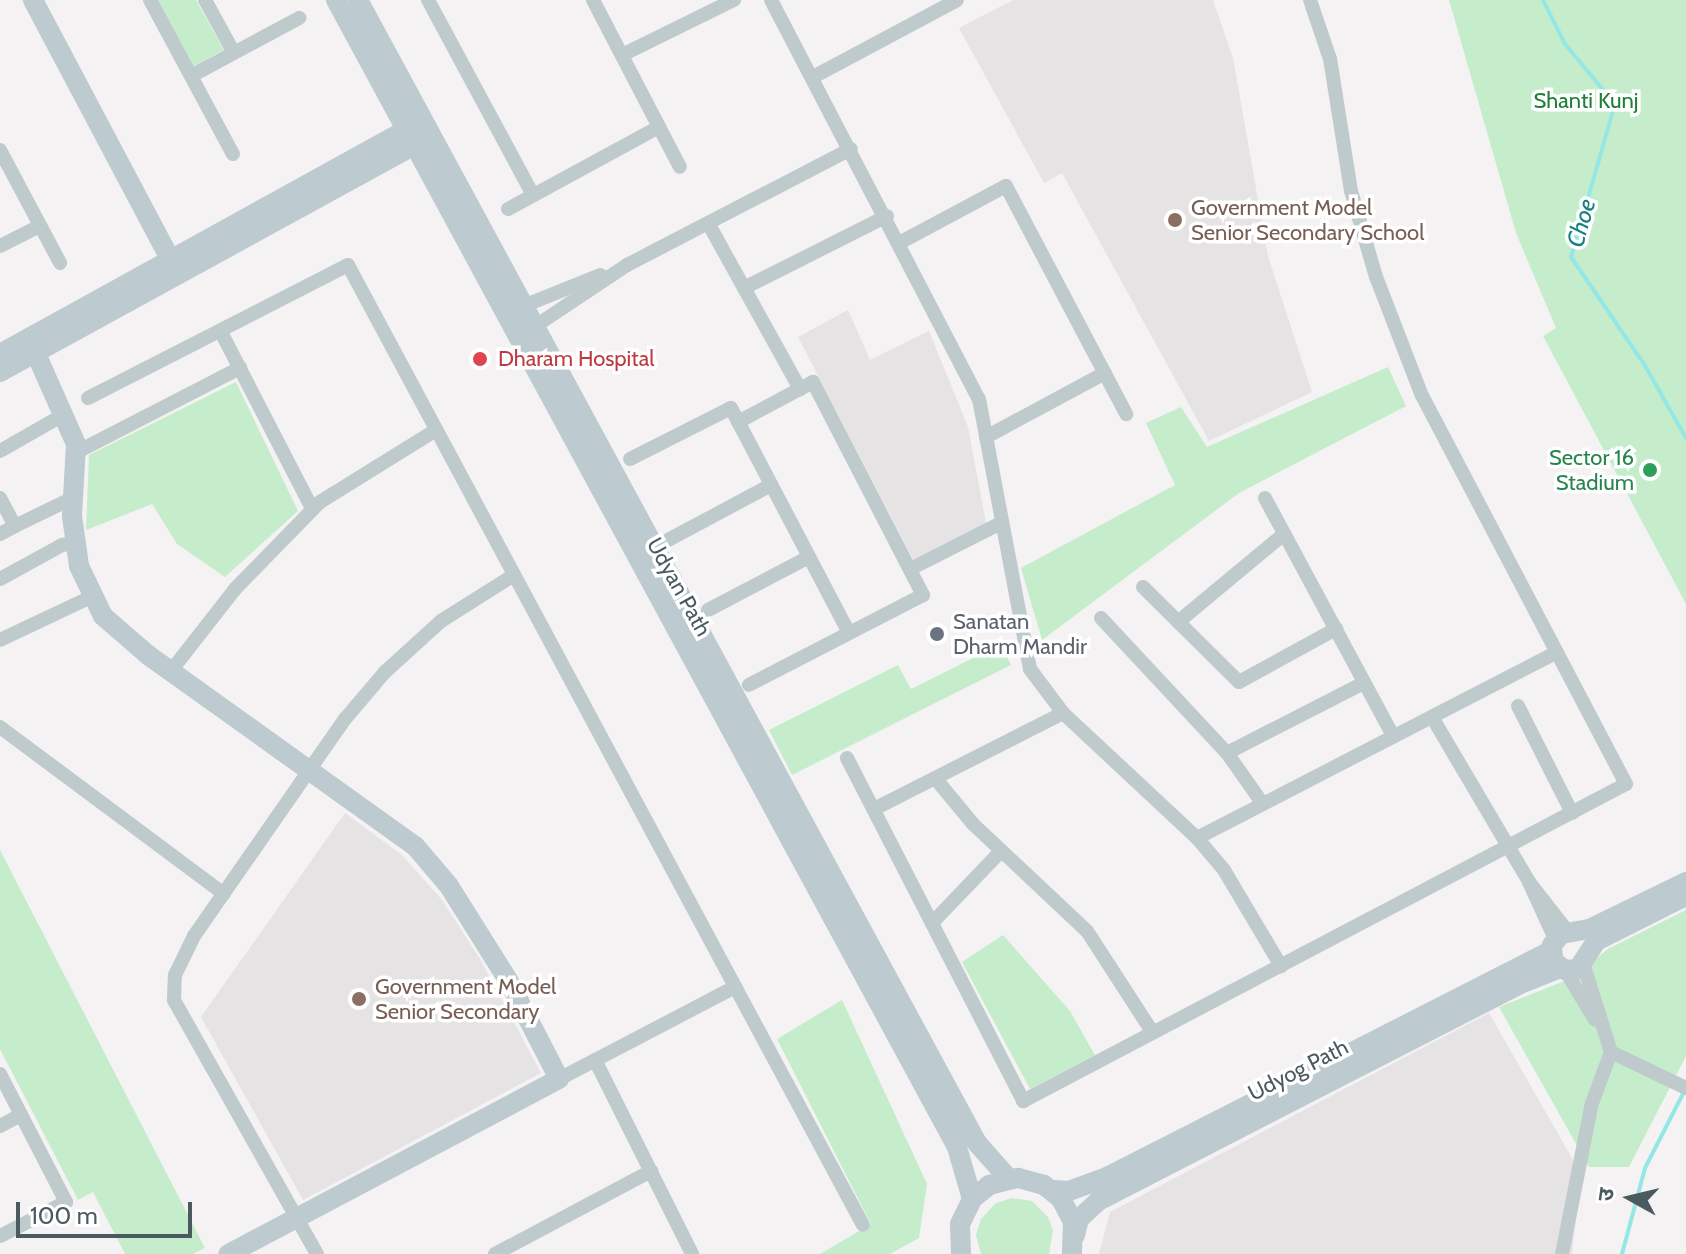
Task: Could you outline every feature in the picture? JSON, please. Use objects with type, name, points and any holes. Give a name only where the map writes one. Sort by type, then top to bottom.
[{"type":"main road","points":[[33,0],[175,267]]},
{"type":"main road","name":"Udyan Path","points":[[336,0],[426,168],[512,310],[977,1143],[1009,1179]]},
{"type":"main road","name":"Udyan Path","points":[[358,0],[430,127],[512,310]]},
{"type":"main road","points":[[376,156],[395,110]]},
{"type":"main road","points":[[0,372],[33,345],[430,127]]},
{"type":"main road","points":[[376,156],[426,168]]},
{"type":"main road","name":"Udyan Path","points":[[524,332],[957,1147],[972,1199]]},
{"type":"main road","points":[[0,354],[33,345]]},
{"type":"main road","points":[[33,345],[63,415],[75,453],[73,498],[76,543],[93,596],[103,616],[171,671],[415,846],[449,886],[508,980],[559,1079],[228,1254]]},
{"type":"main road","name":"Udyog Path","points":[[1073,1244],[1079,1219],[1098,1201],[1518,985],[1686,882]]},
{"type":"main road","name":"Udyog Path","points":[[1052,1190],[1069,1191],[1107,1177],[1686,896]]},
{"type":"main road","points":[[954,1250],[960,1224],[972,1199],[1009,1179],[1027,1179],[1052,1190],[1068,1210],[1073,1244]]},
{"type":"street","points":[[150,0],[233,154]]},
{"type":"street","points":[[205,0],[234,53]]},
{"type":"street","points":[[428,0],[533,195]]},
{"type":"street","points":[[593,0],[680,167]]},
{"type":"street","points":[[622,55],[734,0]]},
{"type":"street","points":[[771,0],[901,242],[979,399],[1030,669],[1063,713],[1197,838],[1224,870],[1281,966]]},
{"type":"street","points":[[813,77],[957,0]]},
{"type":"street","points":[[847,758],[1023,1101],[1626,784],[1422,396],[1376,277],[1351,191],[1330,59],[1310,0]]},
{"type":"street","points":[[191,76],[299,18]]},
{"type":"street","points":[[508,209],[659,127]]},
{"type":"street","points":[[524,332],[627,265],[851,149]]},
{"type":"street","points":[[0,150],[60,263]]},
{"type":"street","points":[[901,242],[1006,186],[1126,414]]},
{"type":"street","points":[[744,288],[887,216]]},
{"type":"street","points":[[708,223],[800,389]]},
{"type":"street","points":[[0,246],[40,226]]},
{"type":"street","points":[[88,398],[348,265],[863,1225]]},
{"type":"street","points":[[512,310],[627,265]]},
{"type":"street","points":[[221,332],[313,510]]},
{"type":"street","points":[[75,453],[240,368]]},
{"type":"street","points":[[986,437],[1105,373]]},
{"type":"street","points":[[738,422],[813,382],[923,595],[749,685]]},
{"type":"street","points":[[630,459],[731,408],[849,633]]},
{"type":"street","points":[[0,451],[63,415]]},
{"type":"street","points":[[171,671],[209,619],[313,510],[369,469],[436,430]]},
{"type":"street","points":[[668,540],[771,485]]},
{"type":"street","points":[[0,498],[15,526]]},
{"type":"street","points":[[0,534],[73,498]]},
{"type":"street","points":[[1265,498],[1393,736]]},
{"type":"street","points":[[910,569],[1001,523]]},
{"type":"street","points":[[1178,622],[1284,534]]},
{"type":"street","points":[[0,579],[62,545],[76,543]]},
{"type":"street","points":[[708,610],[809,557]]},
{"type":"street","points":[[317,1254],[174,1000],[175,975],[224,894],[310,771],[385,672],[441,621],[514,575]]},
{"type":"street","points":[[1143,587],[1239,682],[1336,629]]},
{"type":"street","points":[[0,640],[93,596]]},
{"type":"street","points":[[1101,618],[1227,753],[1263,804]]},
{"type":"street","points":[[1197,838],[1557,652]]},
{"type":"street","points":[[1227,753],[1364,683]]},
{"type":"street","points":[[1518,706],[1572,813]]},
{"type":"street","points":[[874,809],[1063,713]]},
{"type":"street","points":[[1432,717],[1510,846],[1568,952],[1609,1046],[1651,1073],[1686,1088]]},
{"type":"street","points":[[0,727],[224,894]]},
{"type":"street","points":[[935,778],[1001,851],[1087,931],[1153,1033]]},
{"type":"street","points":[[932,923],[1001,851]]},
{"type":"street","points":[[559,1079],[735,987]]},
{"type":"street","points":[[1562,1254],[1588,1118],[1609,1046]]},
{"type":"street","points":[[595,1060],[692,1254]]},
{"type":"street","points":[[0,1074],[66,1202],[0,1236]]},
{"type":"street","points":[[0,1126],[21,1115]]},
{"type":"street","points":[[495,1254],[651,1171]]},
{"type":"shaded area","name":"Government Model Senior Secondary School","points":[[1013,0],[1213,0],[1233,58],[1268,256],[1312,392],[1209,441],[1062,173],[1044,183],[959,28]]},
{"type":"shaded area","points":[[848,310],[870,360],[929,331],[968,427],[986,523],[913,559],[798,337]]},
{"type":"shaded area","name":"Government Model Senior Secondary","points":[[345,813],[402,855],[442,900],[480,959],[541,1073],[303,1200],[201,1017]]},
{"type":"shaded area","points":[[1489,1013],[1581,1174],[1572,1254],[1099,1254],[1110,1212]]},
{"type":"green space","points":[[156,0],[196,0],[224,50],[192,67]]},
{"type":"green space","name":"Shanti Kunj","points":[[1449,0],[1686,0],[1686,604],[1543,336],[1556,328],[1516,233]]},
{"type":"green space","points":[[1388,367],[1406,406],[1239,493],[1042,640],[1021,568],[1175,485],[1146,423],[1181,407],[1207,447]]},
{"type":"green space","points":[[236,382],[298,511],[225,577],[177,544],[152,504],[86,530],[89,455]]},
{"type":"green space","points":[[1001,644],[1011,665],[792,775],[769,730],[898,665],[911,689]]},
{"type":"green space","points":[[0,850],[205,1248],[193,1254],[125,1254],[93,1192],[78,1200],[0,1049]]},
{"type":"green space","points":[[1686,910],[1686,1056],[1629,1167],[1589,1167],[1499,1007],[1572,978],[1608,949]]},
{"type":"green space","points":[[1003,935],[1070,1011],[1095,1055],[1030,1089],[962,962]]},
{"type":"green space","points":[[842,1000],[927,1184],[919,1238],[890,1254],[820,1254],[871,1224],[777,1039]]},
{"type":"green space","points":[[1012,1198],[1032,1201],[1048,1217],[1053,1230],[1049,1254],[981,1254],[976,1235],[981,1219],[996,1203]]},
{"type":"waterway","name":"Choe","points":[[1543,0],[1565,44],[1615,104],[1571,257],[1644,364],[1686,438]]},
{"type":"waterway","name":"Choe","points":[[1622,1254],[1645,1168],[1685,1090]]},
{"type":"place","name":"Government Model Senior Secondary School","points":[[1175,220]]},
{"type":"place","name":"Dharam Hospital","points":[[480,359]]},
{"type":"place","name":"Sector 16 Stadium","points":[[1650,470]]},
{"type":"place","name":"Sanatan Dharm Mandir","points":[[937,634]]},
{"type":"place","name":"Government Model Senior Secondary","points":[[359,999]]}]
